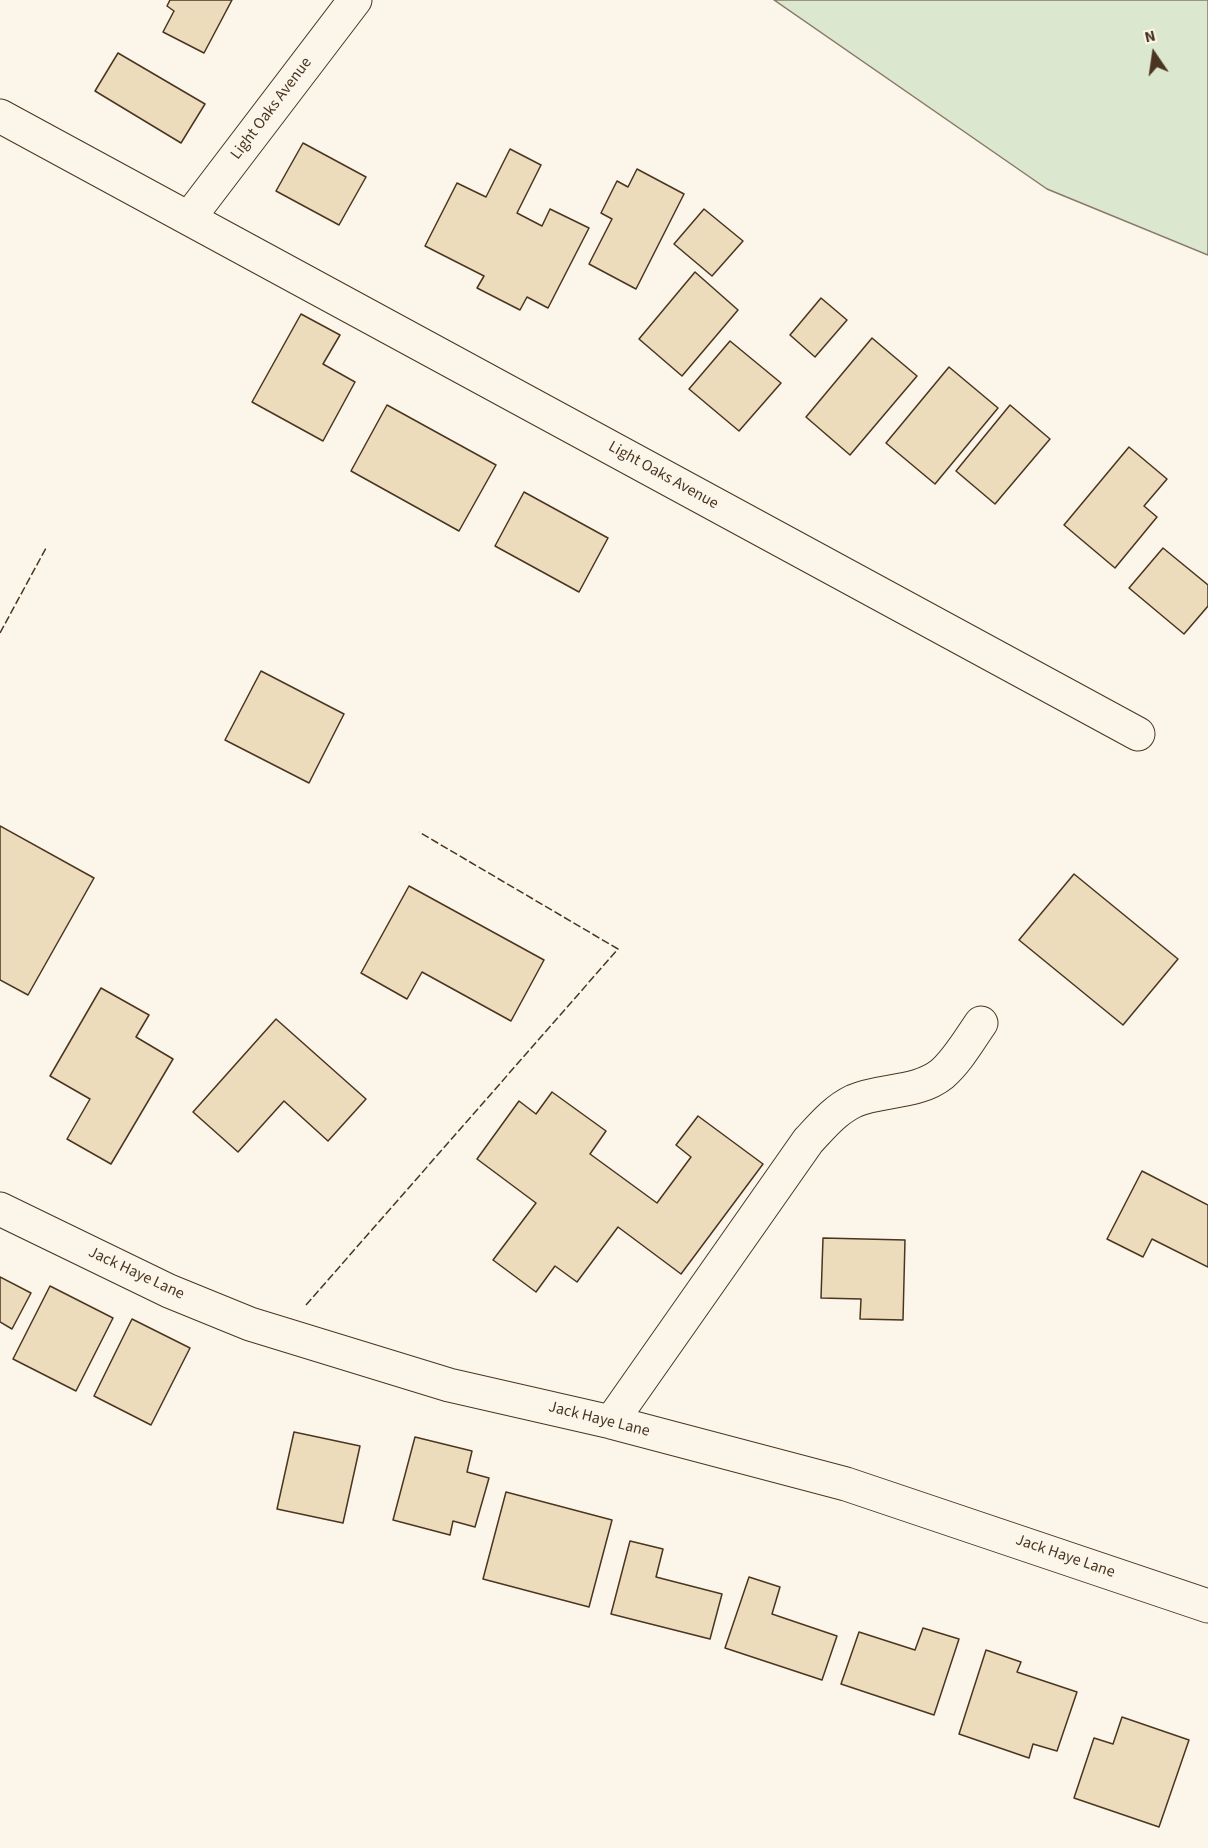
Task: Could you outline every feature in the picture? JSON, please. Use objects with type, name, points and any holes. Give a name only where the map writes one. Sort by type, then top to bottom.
[{"type":"street","name":"Light Oaks Avenue","points":[[189,218],[355,0]]},
{"type":"street","name":"Light Oaks Avenue","points":[[0,116],[1138,734]]},
{"type":"street","points":[[611,1422],[808,1140],[835,1112],[854,1101],[922,1085],[941,1075],[956,1060],[981,1023]]},
{"type":"street","name":"Jack Haye Lane","points":[[0,1209],[169,1291],[250,1324],[449,1385],[611,1422],[846,1484],[1208,1606]]},
{"type":"green space","points":[[774,0],[1208,0],[1208,255],[1047,189]]},
{"type":"building","points":[[170,0],[232,0],[204,53],[163,32],[174,11],[167,6]]},
{"type":"building","points":[[118,53],[205,104],[181,143],[95,91]]},
{"type":"building","points":[[303,143],[366,177],[339,225],[276,191]]},
{"type":"building","points":[[510,149],[541,165],[517,213],[542,226],[550,209],[589,228],[548,308],[527,297],[520,310],[477,288],[484,276],[425,246],[457,183],[486,197]]},
{"type":"building","points":[[637,169],[684,194],[636,289],[589,264],[612,219],[601,213],[617,181],[628,187]]},
{"type":"building","points":[[704,209],[743,241],[712,276],[674,244]]},
{"type":"building","points":[[695,272],[738,310],[682,376],[639,339]]},
{"type":"building","points":[[821,298],[847,320],[815,357],[790,335]]},
{"type":"building","points":[[301,314],[340,335],[323,364],[355,382],[323,441],[252,402]]},
{"type":"building","points":[[872,338],[917,376],[850,455],[806,417]]},
{"type":"building","points":[[730,341],[781,383],[739,431],[689,389]]},
{"type":"building","points":[[949,367],[998,408],[935,484],[886,443]]},
{"type":"building","points":[[387,405],[496,465],[459,531],[351,471]]},
{"type":"building","points":[[1010,405],[1050,439],[995,504],[956,471]]},
{"type":"building","points":[[1129,447],[1167,479],[1144,506],[1157,517],[1115,568],[1064,525]]},
{"type":"building","points":[[524,492],[608,538],[579,592],[495,546]]},
{"type":"building","points":[[1163,548],[1208,585],[1208,606],[1184,634],[1129,588]]},
{"type":"building","points":[[261,671],[344,714],[309,783],[225,740]]},
{"type":"building","points":[[0,826],[94,878],[28,995],[0,980]]},
{"type":"building","points":[[1074,874],[1178,959],[1123,1025],[1019,940]]},
{"type":"building","points":[[409,886],[544,960],[511,1021],[422,972],[407,999],[361,973]]},
{"type":"building","points":[[101,988],[149,1015],[136,1037],[173,1059],[111,1164],[67,1139],[90,1099],[50,1076]]},
{"type":"building","points":[[276,1019],[366,1099],[328,1141],[284,1101],[238,1152],[193,1112]]},
{"type":"building","points":[[552,1092],[606,1131],[590,1154],[657,1203],[691,1157],[676,1145],[698,1116],[763,1164],[681,1274],[618,1227],[577,1282],[555,1266],[536,1292],[493,1260],[536,1203],[477,1159],[519,1101],[536,1114]]},
{"type":"building","points":[[1142,1171],[1208,1205],[1208,1267],[1152,1239],[1143,1257],[1107,1239]]},
{"type":"building","points":[[823,1238],[905,1240],[903,1320],[860,1319],[861,1299],[821,1298]]},
{"type":"building","points":[[0,1277],[31,1293],[12,1329],[0,1322]]},
{"type":"building","points":[[50,1286],[113,1318],[76,1391],[13,1359]]},
{"type":"building","points":[[132,1319],[190,1348],[151,1425],[94,1396]]},
{"type":"building","points":[[294,1432],[360,1446],[343,1523],[277,1509]]},
{"type":"building","points":[[415,1437],[472,1451],[467,1472],[489,1478],[475,1527],[453,1521],[450,1535],[393,1520]]},
{"type":"building","points":[[506,1492],[612,1520],[589,1607],[483,1579]]},
{"type":"building","points":[[630,1541],[663,1549],[656,1577],[722,1594],[710,1639],[611,1614]]},
{"type":"building","points":[[749,1577],[780,1587],[772,1614],[837,1636],[822,1680],[725,1648]]},
{"type":"building","points":[[923,1628],[959,1639],[934,1715],[841,1684],[859,1632],[915,1650]]},
{"type":"building","points":[[986,1650],[1021,1662],[1017,1672],[1077,1692],[1057,1751],[1033,1744],[1029,1758],[959,1734]]},
{"type":"building","points":[[1122,1717],[1189,1740],[1159,1827],[1074,1798],[1094,1738],[1113,1744]]},
{"type":"fence","points":[[0,633],[46,548]]},
{"type":"fence","points":[[306,1305],[618,949],[419,832]]}]
